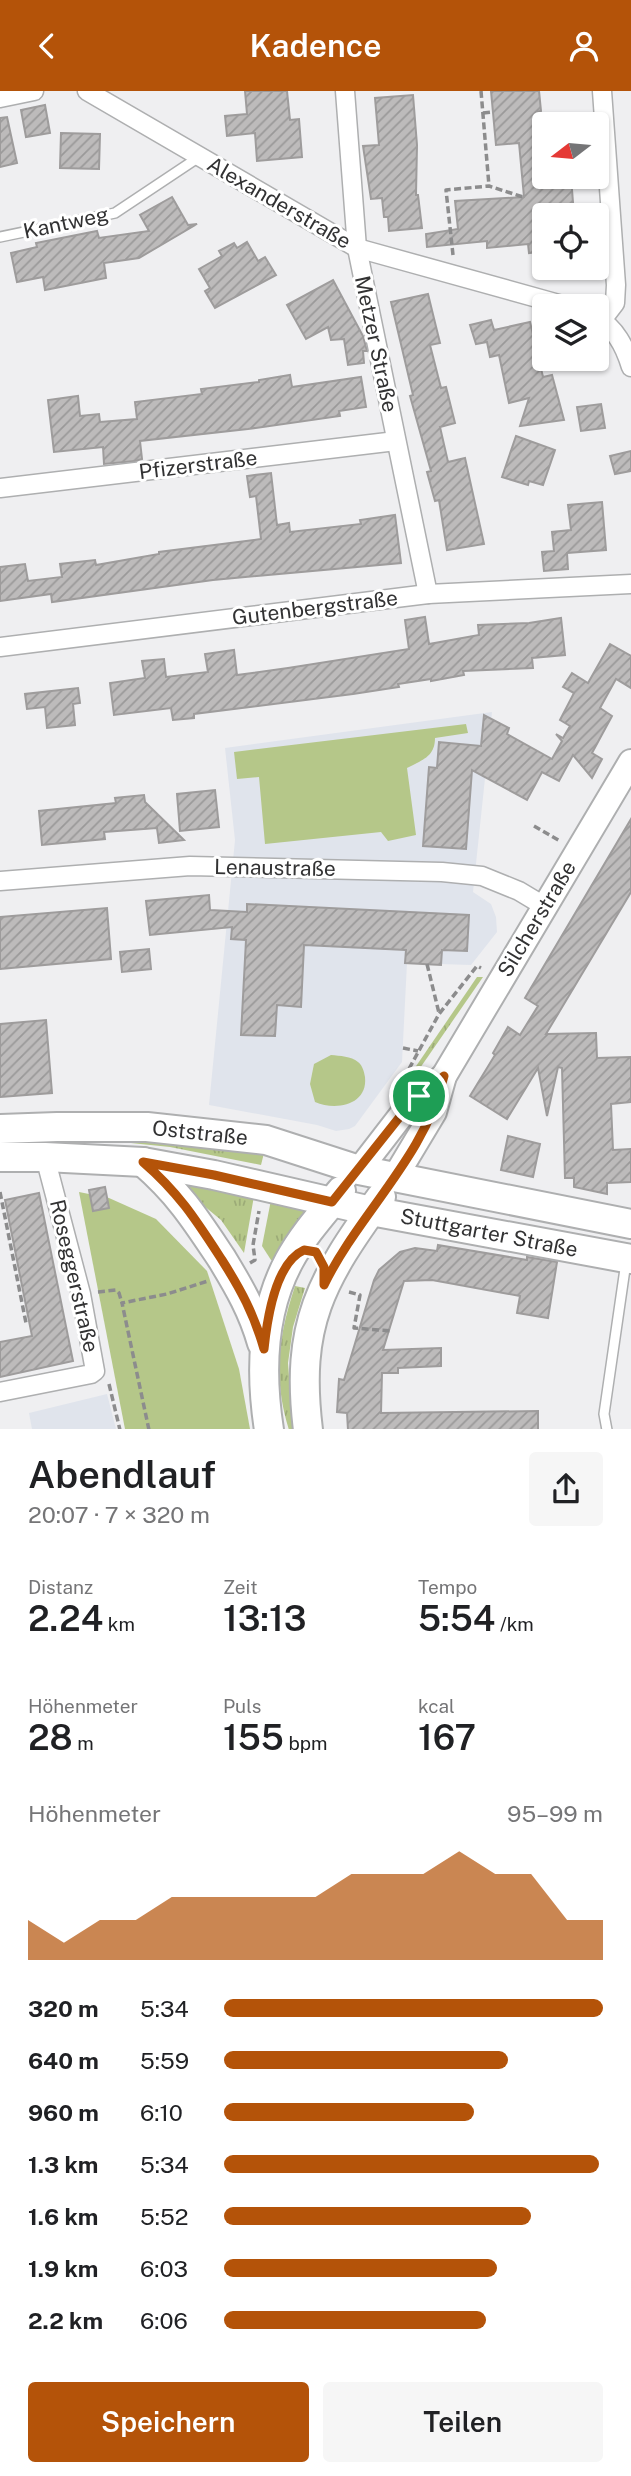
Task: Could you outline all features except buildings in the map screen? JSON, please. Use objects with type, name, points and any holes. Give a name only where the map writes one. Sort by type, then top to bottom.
[{"type":"main road","name":"Oststraße","points":[[0,1129],[147,1127],[215,1133],[273,1142],[335,1164],[395,1177]]},
{"type":"main road","name":"Oststraße","points":[[0,1157],[143,1162]]},
{"type":"main road","points":[[143,1162],[184,1202],[230,1272],[249,1304],[264,1349]]},
{"type":"main road","name":"Stuttgarter Straße","points":[[143,1162],[214,1175],[371,1211],[629,1259]]},
{"type":"main road","points":[[269,1429],[265,1403],[264,1349],[271,1309],[289,1260],[359,1170]]},
{"type":"main road","points":[[308,1429],[304,1376],[306,1343],[324,1285],[341,1253],[395,1177]]},
{"type":"main road","name":"Stuttgarter Straße","points":[[395,1177],[631,1224]]},
{"type":"street","points":[[0,98],[34,91]]},
{"type":"street","name":"Alexanderstraße","points":[[90,91],[357,248],[532,297]]},
{"type":"street","name":"Metzer Straße","points":[[345,91],[357,248],[428,594]]},
{"type":"street","points":[[602,91],[616,285],[615,303],[609,309]]},
{"type":"street","points":[[609,327],[626,350],[631,367]]},
{"type":"street","name":"Pfizerstraße","points":[[0,488],[396,441]]},
{"type":"street","name":"Gutenbergstraße","points":[[0,647],[428,594],[631,584]]},
{"type":"street","name":"Silcherstraße","points":[[395,1177],[433,1112],[444,1076],[631,762]]},
{"type":"street","name":"Lenaustraße","points":[[0,881],[190,866],[442,871],[482,876],[519,891],[544,907]]},
{"type":"street","name":"Silcherstraße","points":[[359,1170],[410,1104],[444,1076]]},
{"type":"street","name":"Roseggerstraße","points":[[45,1157],[81,1294],[94,1371]]},
{"type":"street","points":[[0,1392],[91,1374],[94,1371]]},
{"type":"lane","name":"Kantweg","points":[[0,237],[116,213],[200,157]]},
{"type":"lane","points":[[289,1260],[304,1250],[316,1252],[324,1267],[324,1285]]},
{"type":"lane","points":[[607,1429],[604,1414],[629,1259]]},
{"type":"path","points":[[481,91],[489,186]]},
{"type":"path","points":[[483,113],[493,111]]},
{"type":"path","points":[[455,276],[446,190],[489,186],[523,197]]},
{"type":"path","points":[[534,826],[560,841]]},
{"type":"path","points":[[427,964],[439,1014]]},
{"type":"path","points":[[401,1084],[439,1014],[477,966],[502,978]]},
{"type":"path","points":[[403,1048],[418,1051]]},
{"type":"path","points":[[0,1192],[26,1324]]},
{"type":"path","points":[[121,1303],[167,1294],[230,1272],[255,1260],[253,1245],[260,1210]]},
{"type":"path","points":[[324,1285],[360,1295],[354,1328],[392,1332]]},
{"type":"path","points":[[93,1293],[116,1290],[119,1293],[149,1429]]},
{"type":"path","name":"Roseggerstraße","points":[[94,1371],[108,1379],[120,1429]]},
{"type":"shaded area","points":[[492,712],[473,892],[491,904],[496,917],[497,932],[471,965],[407,963],[402,1062],[355,1126],[336,1131],[209,1105],[235,840],[225,748]]},
{"type":"shaded area","points":[[107,1394],[116,1429],[32,1429],[29,1413]]},
{"type":"green space","points":[[466,724],[468,733],[435,738],[430,754],[407,768],[416,835],[388,841],[381,832],[265,844],[259,777],[237,779],[234,752]]},
{"type":"green space","points":[[477,977],[483,977],[400,1097],[400,1091],[410,1075]]},
{"type":"green space","points":[[331,1055],[352,1059],[363,1069],[365,1086],[356,1100],[332,1106],[315,1102],[310,1084],[314,1064]]},
{"type":"green space","points":[[158,1139],[264,1153],[261,1165],[170,1147],[121,1142],[49,1141]]},
{"type":"green space","points":[[184,1182],[254,1196],[244,1253],[221,1220],[180,1186]]},
{"type":"green space","points":[[79,1192],[109,1198],[156,1219],[207,1271],[239,1369],[250,1429],[125,1429]]},
{"type":"green space","points":[[271,1200],[306,1210],[276,1262],[271,1260],[262,1246]]},
{"type":"green space","points":[[295,1286],[305,1288],[293,1327],[288,1363],[293,1429],[289,1429],[284,1411],[279,1375],[285,1323]]},
{"type":"route","points":[[444,1076],[438,1101],[410,1154],[352,1236],[324,1285],[324,1267],[320,1255],[316,1252],[304,1250],[289,1260],[276,1290],[264,1349],[249,1304],[204,1230],[184,1202],[143,1162],[332,1202],[419,1096],[444,1076]]}]
